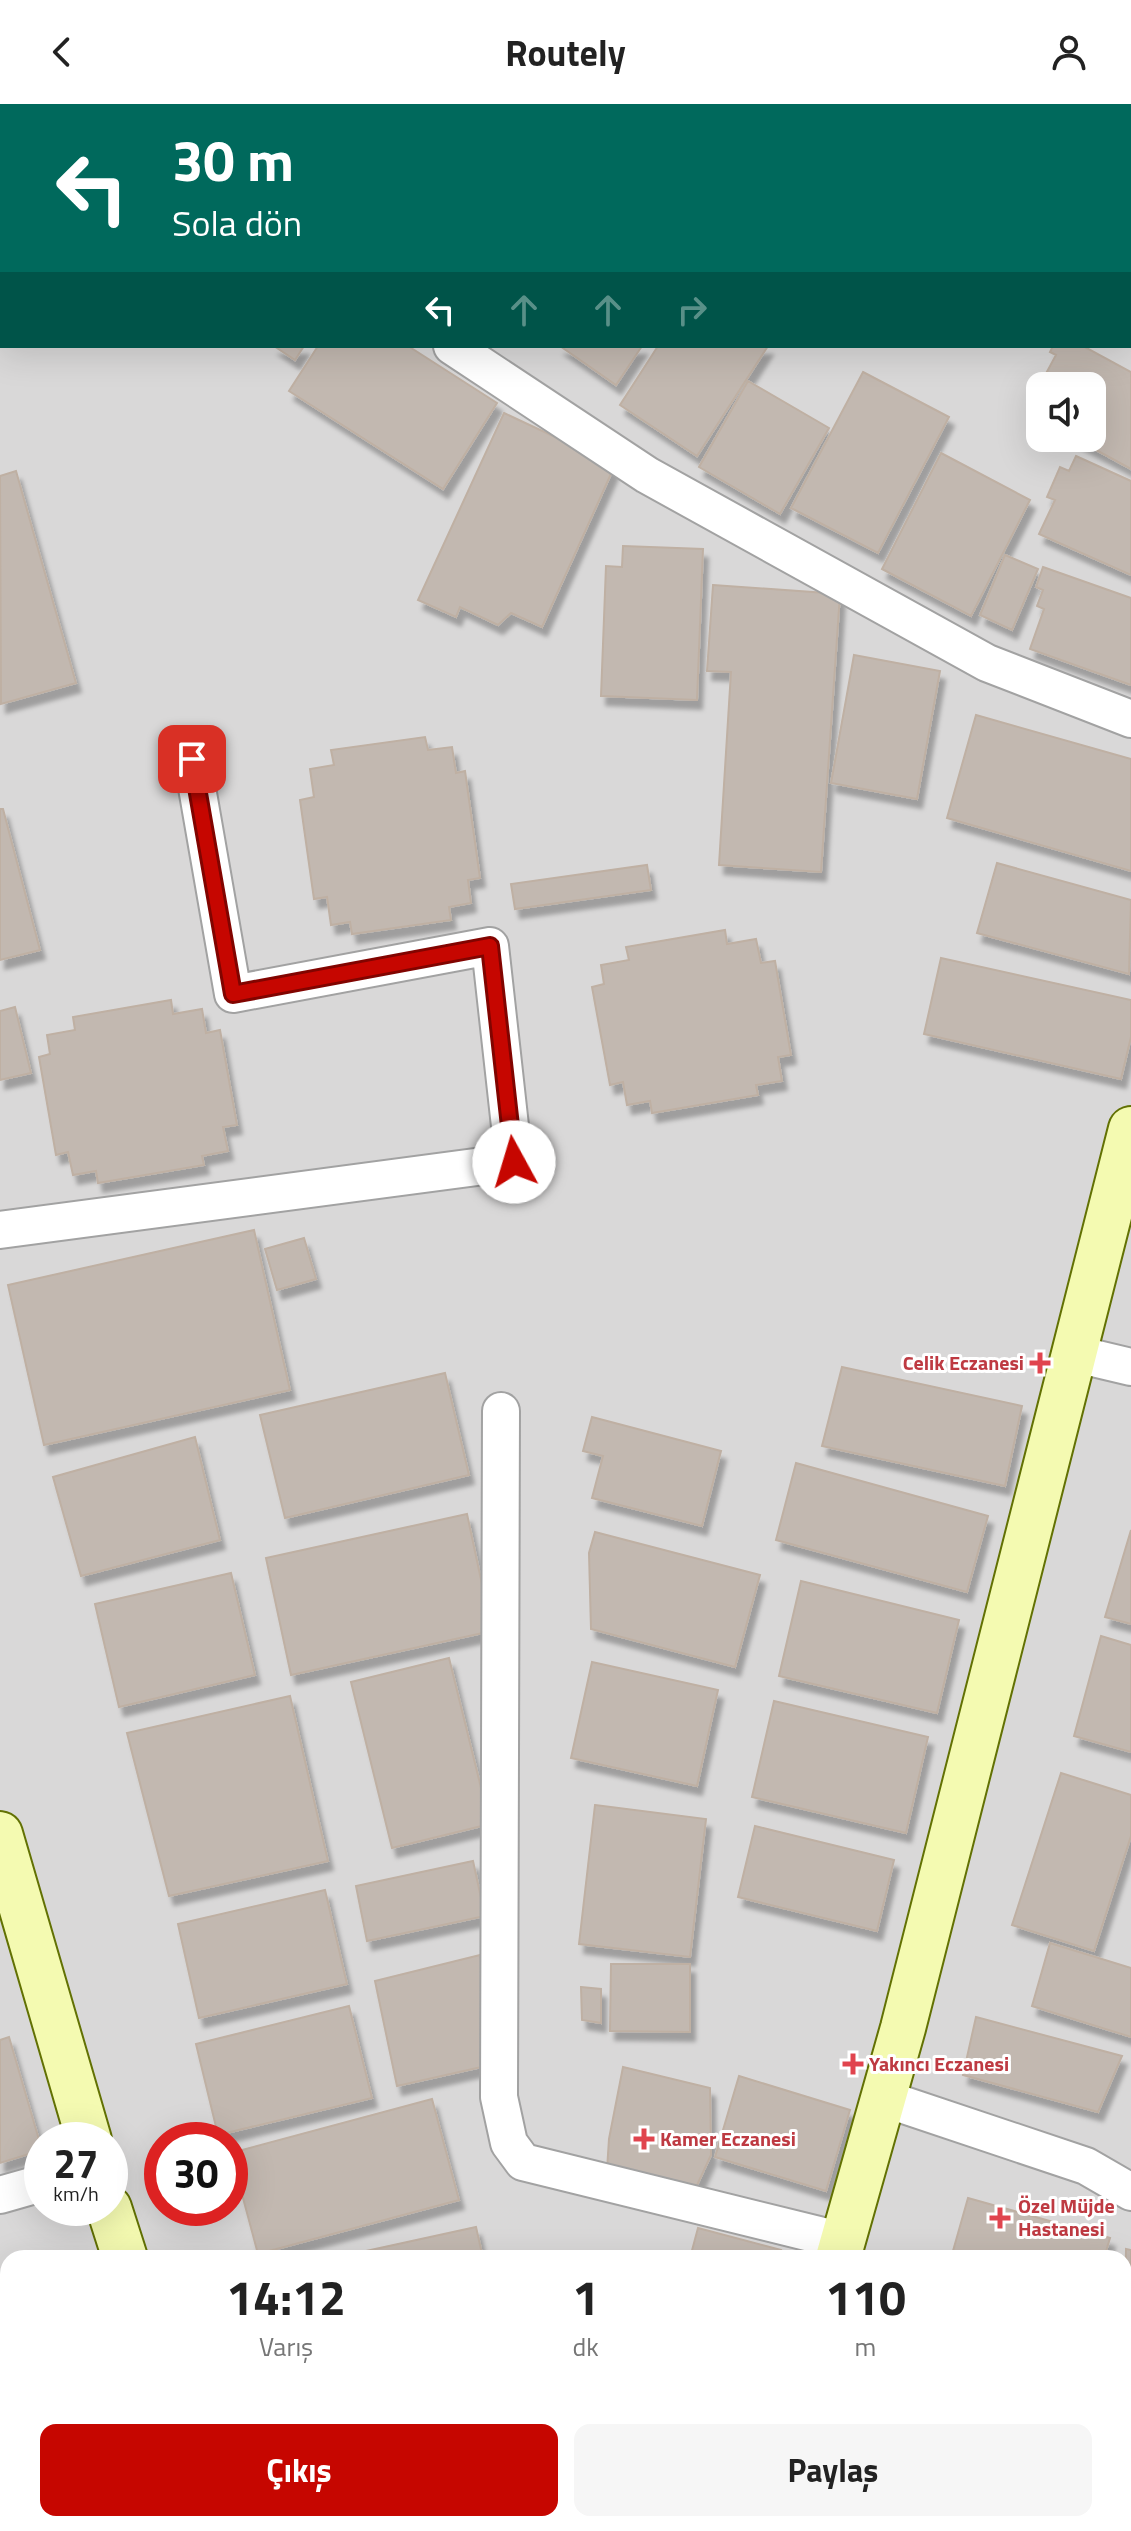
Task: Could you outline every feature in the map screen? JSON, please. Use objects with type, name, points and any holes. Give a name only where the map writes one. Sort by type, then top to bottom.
[{"type":"main road","points":[[841,2250],[883,2098],[1131,1129]]},
{"type":"main road","points":[[0,1834],[84,2122]]},
{"type":"main road","points":[[115,2226],[122,2250]]},
{"type":"street","points":[[455,348],[647,475],[987,663],[1131,719]]},
{"type":"street","points":[[0,1230],[514,1162],[490,946],[233,994],[192,759]]},
{"type":"street","points":[[1072,1353],[1131,1367]]},
{"type":"street","points":[[501,1411],[499,2097],[509,2143],[523,2162],[841,2250]]},
{"type":"street","points":[[883,2098],[1086,2166],[1131,2192]]},
{"type":"street","points":[[0,2195],[24,2188]]},
{"type":"shaded area","points":[[0,348],[1131,348],[1131,2250],[0,2250]]},
{"type":"building","points":[[277,348],[303,348],[295,360]]},
{"type":"building","points":[[317,348],[411,348],[497,403],[443,489],[289,391]]},
{"type":"building","points":[[563,348],[641,348],[616,385]]},
{"type":"building","points":[[657,348],[767,348],[697,456],[620,405]]},
{"type":"building","points":[[1052,348],[1087,348],[1131,372],[1131,469],[1100,452],[1106,452],[1106,372],[1047,372],[1056,355],[1050,352]]},
{"type":"building","points":[[863,372],[949,417],[878,553],[791,508]]},
{"type":"building","points":[[748,381],[829,428],[780,514],[699,467]]},
{"type":"building","points":[[504,413],[615,465],[542,627],[511,613],[498,625],[460,607],[456,617],[418,600]]},
{"type":"building","points":[[941,453],[1030,500],[971,616],[882,569]]},
{"type":"building","points":[[1076,456],[1131,481],[1131,575],[1039,534],[1055,500],[1047,497],[1060,467],[1069,471]]},
{"type":"building","points":[[16,471],[76,683],[1,704],[0,476]]},
{"type":"building","points":[[623,546],[703,549],[697,700],[601,696],[606,566],[622,567]]},
{"type":"building","points":[[1005,555],[1038,569],[1012,630],[980,615]]},
{"type":"building","points":[[1043,567],[1131,598],[1131,685],[1030,649],[1044,609],[1037,606],[1043,590],[1036,587]]},
{"type":"building","points":[[713,585],[840,594],[821,872],[719,865],[731,672],[707,671]]},
{"type":"building","points":[[854,655],[940,671],[917,799],[831,783]]},
{"type":"building","points":[[976,715],[1131,759],[1131,871],[947,818]]},
{"type":"building","points":[[425,737],[428,750],[452,747],[456,773],[465,771],[480,878],[468,880],[471,903],[449,907],[451,920],[352,934],[350,922],[331,925],[327,897],[314,899],[300,800],[314,797],[310,769],[334,765],[331,750]]},
{"type":"building","points":[[0,809],[3,809],[40,950],[0,960]]},
{"type":"building","points":[[997,863],[1131,900],[1129,974],[977,933]]},
{"type":"building","points":[[647,865],[651,890],[515,909],[511,884]]},
{"type":"building","points":[[725,930],[727,944],[756,939],[761,963],[775,961],[791,1055],[778,1057],[782,1081],[756,1085],[758,1095],[652,1113],[650,1101],[627,1105],[623,1082],[610,1085],[592,987],[604,984],[601,965],[629,960],[626,947]]},
{"type":"building","points":[[941,958],[1131,1000],[1131,1037],[1121,1079],[924,1034]]},
{"type":"building","points":[[171,1000],[173,1014],[202,1009],[206,1033],[220,1030],[237,1125],[223,1127],[228,1151],[202,1156],[204,1165],[98,1183],[96,1171],[73,1175],[68,1152],[56,1155],[39,1057],[50,1054],[47,1035],[75,1030],[73,1017]]},
{"type":"building","points":[[15,1007],[31,1073],[0,1080],[0,1011]]},
{"type":"building","points":[[254,1230],[290,1390],[44,1445],[8,1285]]},
{"type":"building","points":[[304,1238],[316,1279],[277,1290],[265,1249]]},
{"type":"building","points":[[842,1367],[1022,1406],[1005,1486],[822,1446]]},
{"type":"building","points":[[445,1373],[469,1475],[285,1518],[260,1415]]},
{"type":"building","points":[[592,1417],[721,1451],[702,1526],[592,1498],[603,1456],[583,1451]]},
{"type":"building","points":[[195,1437],[220,1540],[81,1576],[53,1477]]},
{"type":"building","points":[[796,1463],[988,1516],[967,1592],[776,1540]]},
{"type":"building","points":[[467,1514],[492,1631],[291,1675],[266,1558]]},
{"type":"building","points":[[1131,1530],[1131,1624],[1105,1617]]},
{"type":"building","points":[[595,1532],[760,1575],[735,1667],[591,1629],[589,1553]]},
{"type":"building","points":[[231,1573],[255,1675],[119,1707],[95,1604]]},
{"type":"building","points":[[801,1581],[959,1620],[937,1713],[779,1676]]},
{"type":"building","points":[[1101,1636],[1131,1645],[1131,1752],[1074,1736]]},
{"type":"building","points":[[449,1658],[490,1824],[392,1848],[351,1682]]},
{"type":"building","points":[[592,1662],[718,1690],[697,1786],[571,1758]]},
{"type":"building","points":[[290,1696],[328,1861],[169,1896],[127,1733]]},
{"type":"building","points":[[774,1701],[928,1737],[906,1833],[752,1797]]},
{"type":"building","points":[[1061,1773],[1131,1795],[1131,1836],[1094,1951],[1012,1925]]},
{"type":"building","points":[[595,1805],[706,1819],[690,1957],[579,1944]]},
{"type":"building","points":[[755,1826],[894,1860],[877,1931],[738,1897]]},
{"type":"building","points":[[473,1861],[485,1916],[367,1941],[356,1886]]},
{"type":"building","points":[[325,1890],[347,1984],[199,2018],[178,1924]]},
{"type":"building","points":[[1050,1943],[1131,1968],[1131,2037],[1032,2006]]},
{"type":"building","points":[[480,1955],[495,2064],[397,2086],[375,1981]]},
{"type":"building","points":[[611,1964],[690,1964],[690,2032],[610,2031]]},
{"type":"building","points":[[581,1987],[601,1989],[601,2023],[582,2020]]},
{"type":"building","points":[[349,2006],[372,2098],[248,2128],[248,2122],[215,2122],[196,2044]]},
{"type":"building","points":[[976,2017],[1122,2056],[1098,2112],[963,2075]]},
{"type":"building","points":[[9,2037],[34,2122],[24,2122],[24,2156],[0,2163],[0,2040]]},
{"type":"building","points":[[623,2067],[710,2088],[711,2155],[692,2196],[607,2170],[609,2139]]},
{"type":"building","points":[[739,2076],[850,2110],[826,2191],[715,2157]]},
{"type":"building","points":[[432,2099],[459,2200],[273,2250],[257,2250],[248,2217],[248,2148]]},
{"type":"building","name":"Özel Müjde Hastanesi","points":[[968,2198],[1110,2238],[1106,2250],[953,2250]]},
{"type":"building","points":[[476,2227],[481,2250],[371,2250]]},
{"type":"building","points":[[698,2228],[781,2250],[692,2250]]},
{"type":"place","name":"Celik Eczanesi","points":[[1040,1363]]},
{"type":"place","name":"Yakıncı Eczanesi","points":[[853,2064]]},
{"type":"place","name":"Kamer Eczanesi","points":[[644,2139]]},
{"type":"place","name":"Özel Müjde Hastanesi","points":[[1000,2218]]},
{"type":"route","points":[[192,759],[233,994],[490,946],[514,1162]]}]
